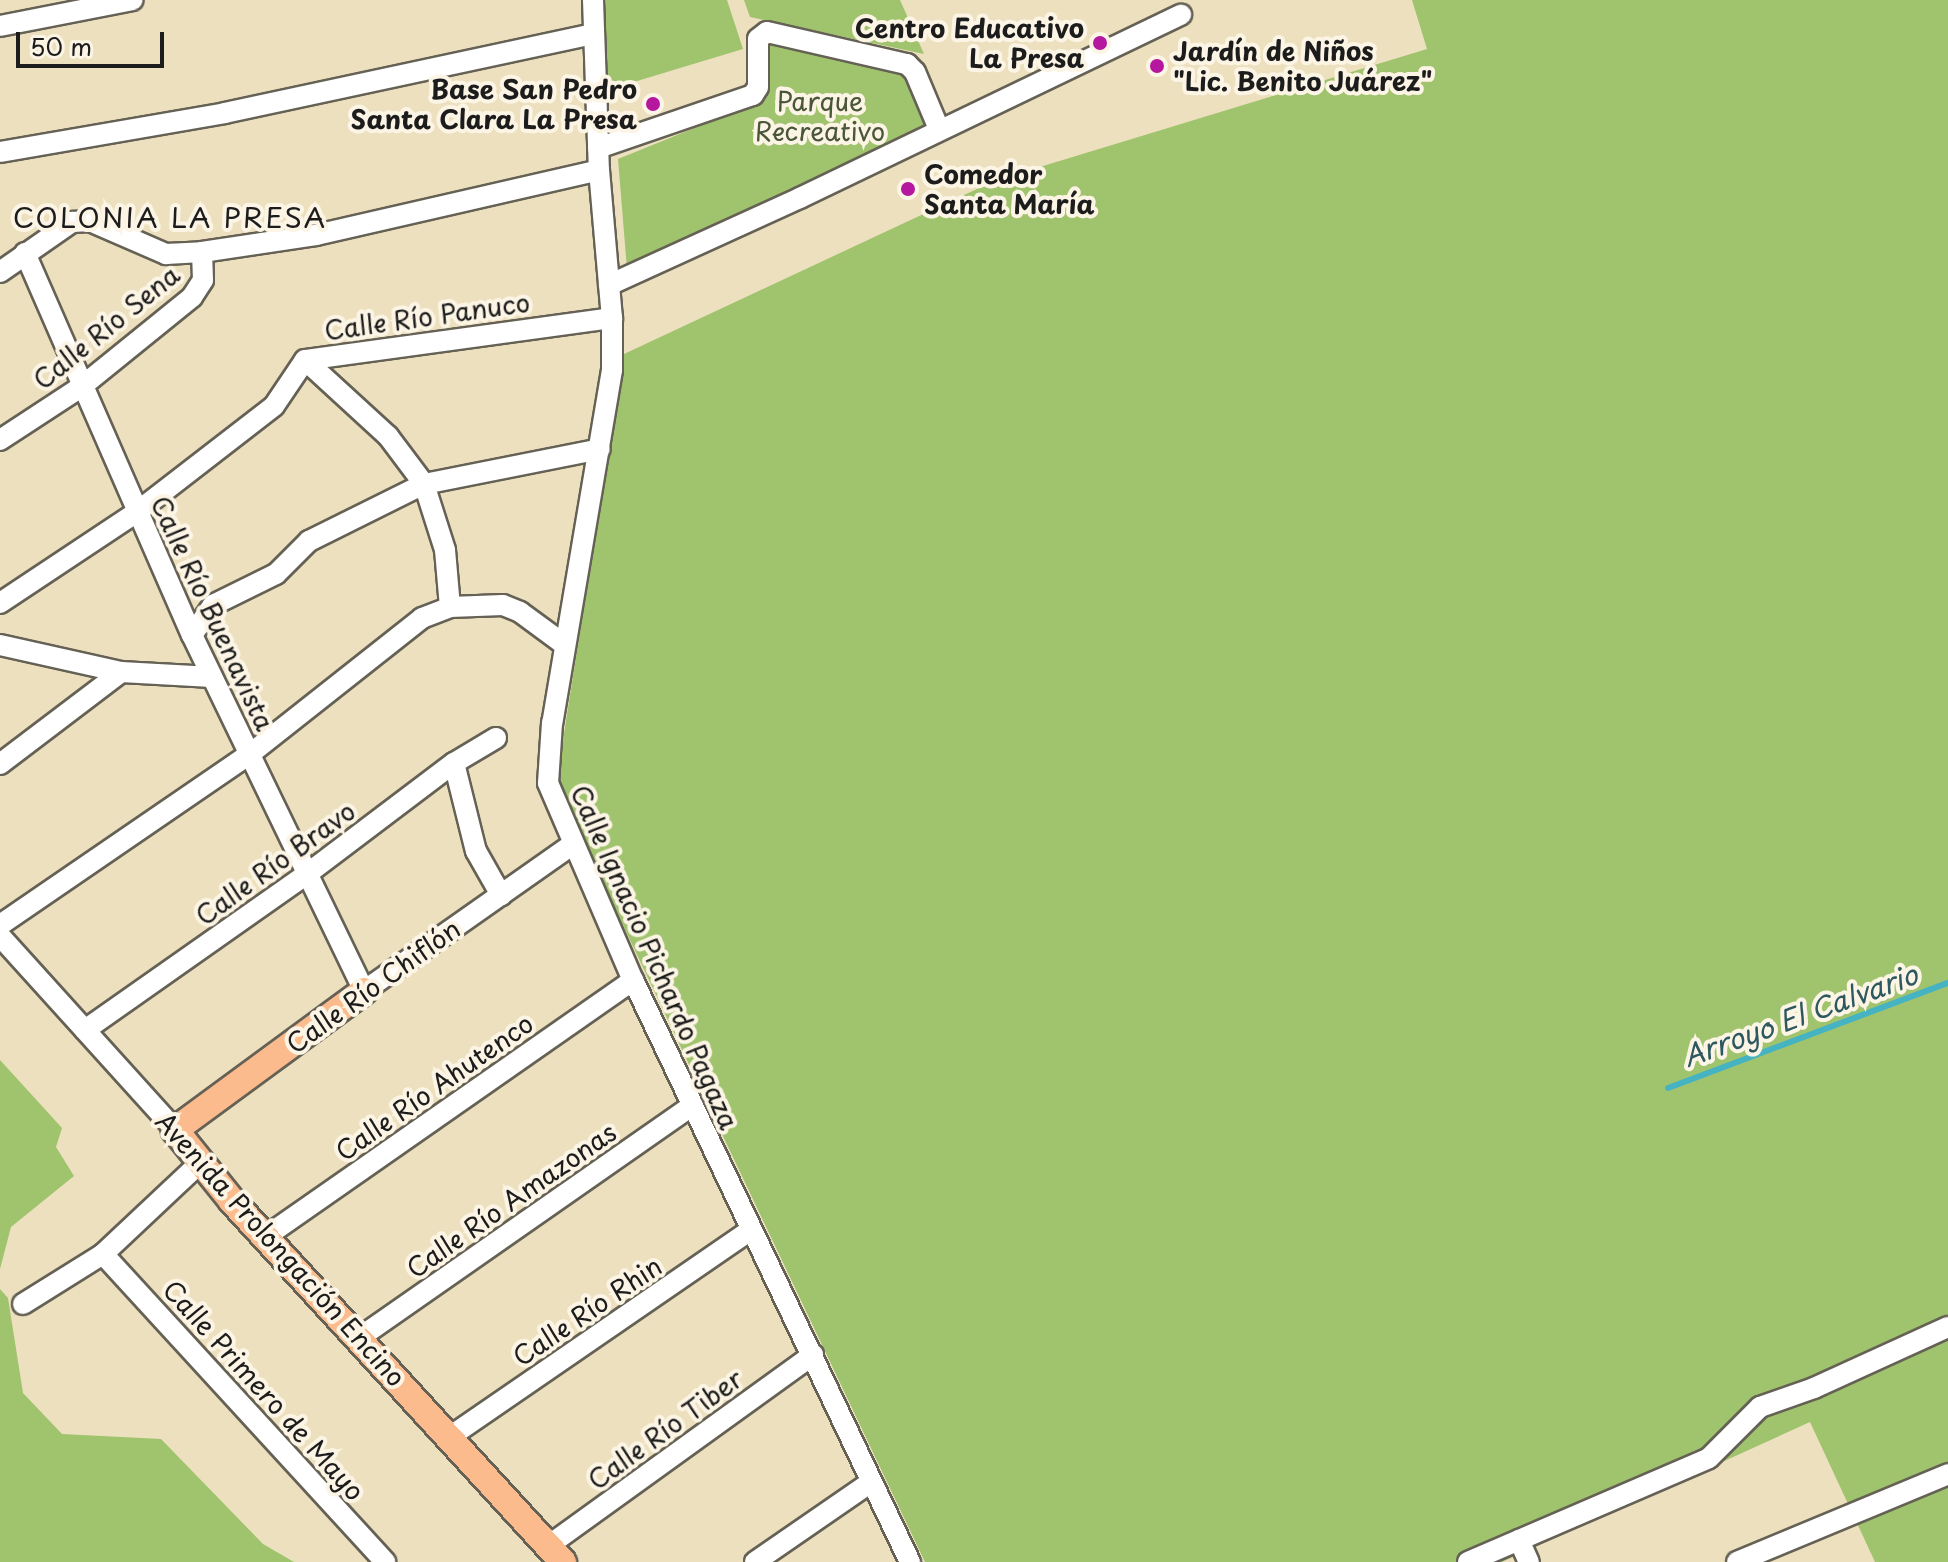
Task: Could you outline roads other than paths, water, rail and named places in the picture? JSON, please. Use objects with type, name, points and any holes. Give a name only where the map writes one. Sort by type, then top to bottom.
[{"type":"main road","name":"Calle Río Chiflón","points":[[175,1130],[364,991]]},
{"type":"main road","name":"Avenida Prolongación Encino","points":[[175,1130],[265,1237],[451,1436],[555,1554]]},
{"type":"street","points":[[0,26],[84,5],[132,0]]},
{"type":"street","name":"Calle Ignacio Pichardo Pagaza","points":[[593,0],[599,170],[612,318],[612,370],[546,769],[550,793],[633,980],[910,1562]]},
{"type":"street","points":[[609,285],[788,204],[1181,15]]},
{"type":"street","points":[[598,148],[753,95],[758,87],[758,39],[767,32],[907,64],[915,72],[939,129]]},
{"type":"street","points":[[0,152],[225,113],[593,34]]},
{"type":"street","name":"Calle Río Sena","points":[[0,440],[81,387],[192,297],[203,280],[202,252],[316,235],[599,170]]},
{"type":"street","points":[[0,272],[63,226],[80,220],[100,224],[166,254],[202,252]]},
{"type":"street","name":"Calle Río Buenavista","points":[[25,253],[192,635],[364,991]]},
{"type":"street","name":"Calle Río Panuco","points":[[0,603],[137,512],[274,406],[305,360],[612,318]]},
{"type":"street","points":[[305,360],[388,436],[424,484],[445,550],[450,607]]},
{"type":"street","points":[[192,635],[213,605],[276,574],[309,541],[424,484],[600,449]]},
{"type":"street","points":[[0,925],[250,754],[422,618],[450,607],[480,604],[512,608],[565,645]]},
{"type":"street","points":[[0,645],[121,672],[212,677]]},
{"type":"street","points":[[0,764],[121,672]]},
{"type":"street","name":"Calle Río Bravo","points":[[85,1030],[307,874],[454,763],[496,738]]},
{"type":"street","points":[[454,763],[476,851],[501,895]]},
{"type":"street","name":"Calle Río Chiflón","points":[[364,991],[573,844]]},
{"type":"street","name":"Avenida Prolongación Encino","points":[[0,936],[175,1130]]},
{"type":"street","name":"Calle Río Ahutenco","points":[[265,1237],[633,980]]},
{"type":"street","name":"Calle Río Amazonas","points":[[359,1338],[693,1105]]},
{"type":"street","points":[[23,1304],[103,1254],[202,1161]]},
{"type":"street","name":"Calle Río Rhin","points":[[451,1436],[751,1230]]},
{"type":"street","name":"Calle Primero de Mayo","points":[[103,1254],[385,1562]]},
{"type":"street","points":[[1468,1562],[1709,1458],[1760,1407],[1814,1388],[1948,1327]]},
{"type":"street","name":"Calle Río Tiber","points":[[555,1554],[813,1355]]},
{"type":"street","points":[[1737,1562],[1948,1474]]},
{"type":"street","points":[[755,1562],[871,1482]]},
{"type":"street","points":[[1519,1540],[1529,1562]]},
{"type":"waterway","name":"Arroyo El Calvario","points":[[1668,1088],[1948,983]]},
{"type":"place","name":"Centro Educativo La Presa","points":[[1100,43]]},
{"type":"place","name":"Jardín de Niños \"Lic. Benito Juárez\"","points":[[1157,66]]},
{"type":"place","name":"Base San Pedro Santa Clara La Presa","points":[[653,104]]},
{"type":"place","name":"Comedor Santa María","points":[[908,189]]},
{"type":"district","name":"COLONIA LA PRESA","points":[[170,217]]},
{"type":"park label","name":"Parque Recreativo","points":[[820,116]]}]
